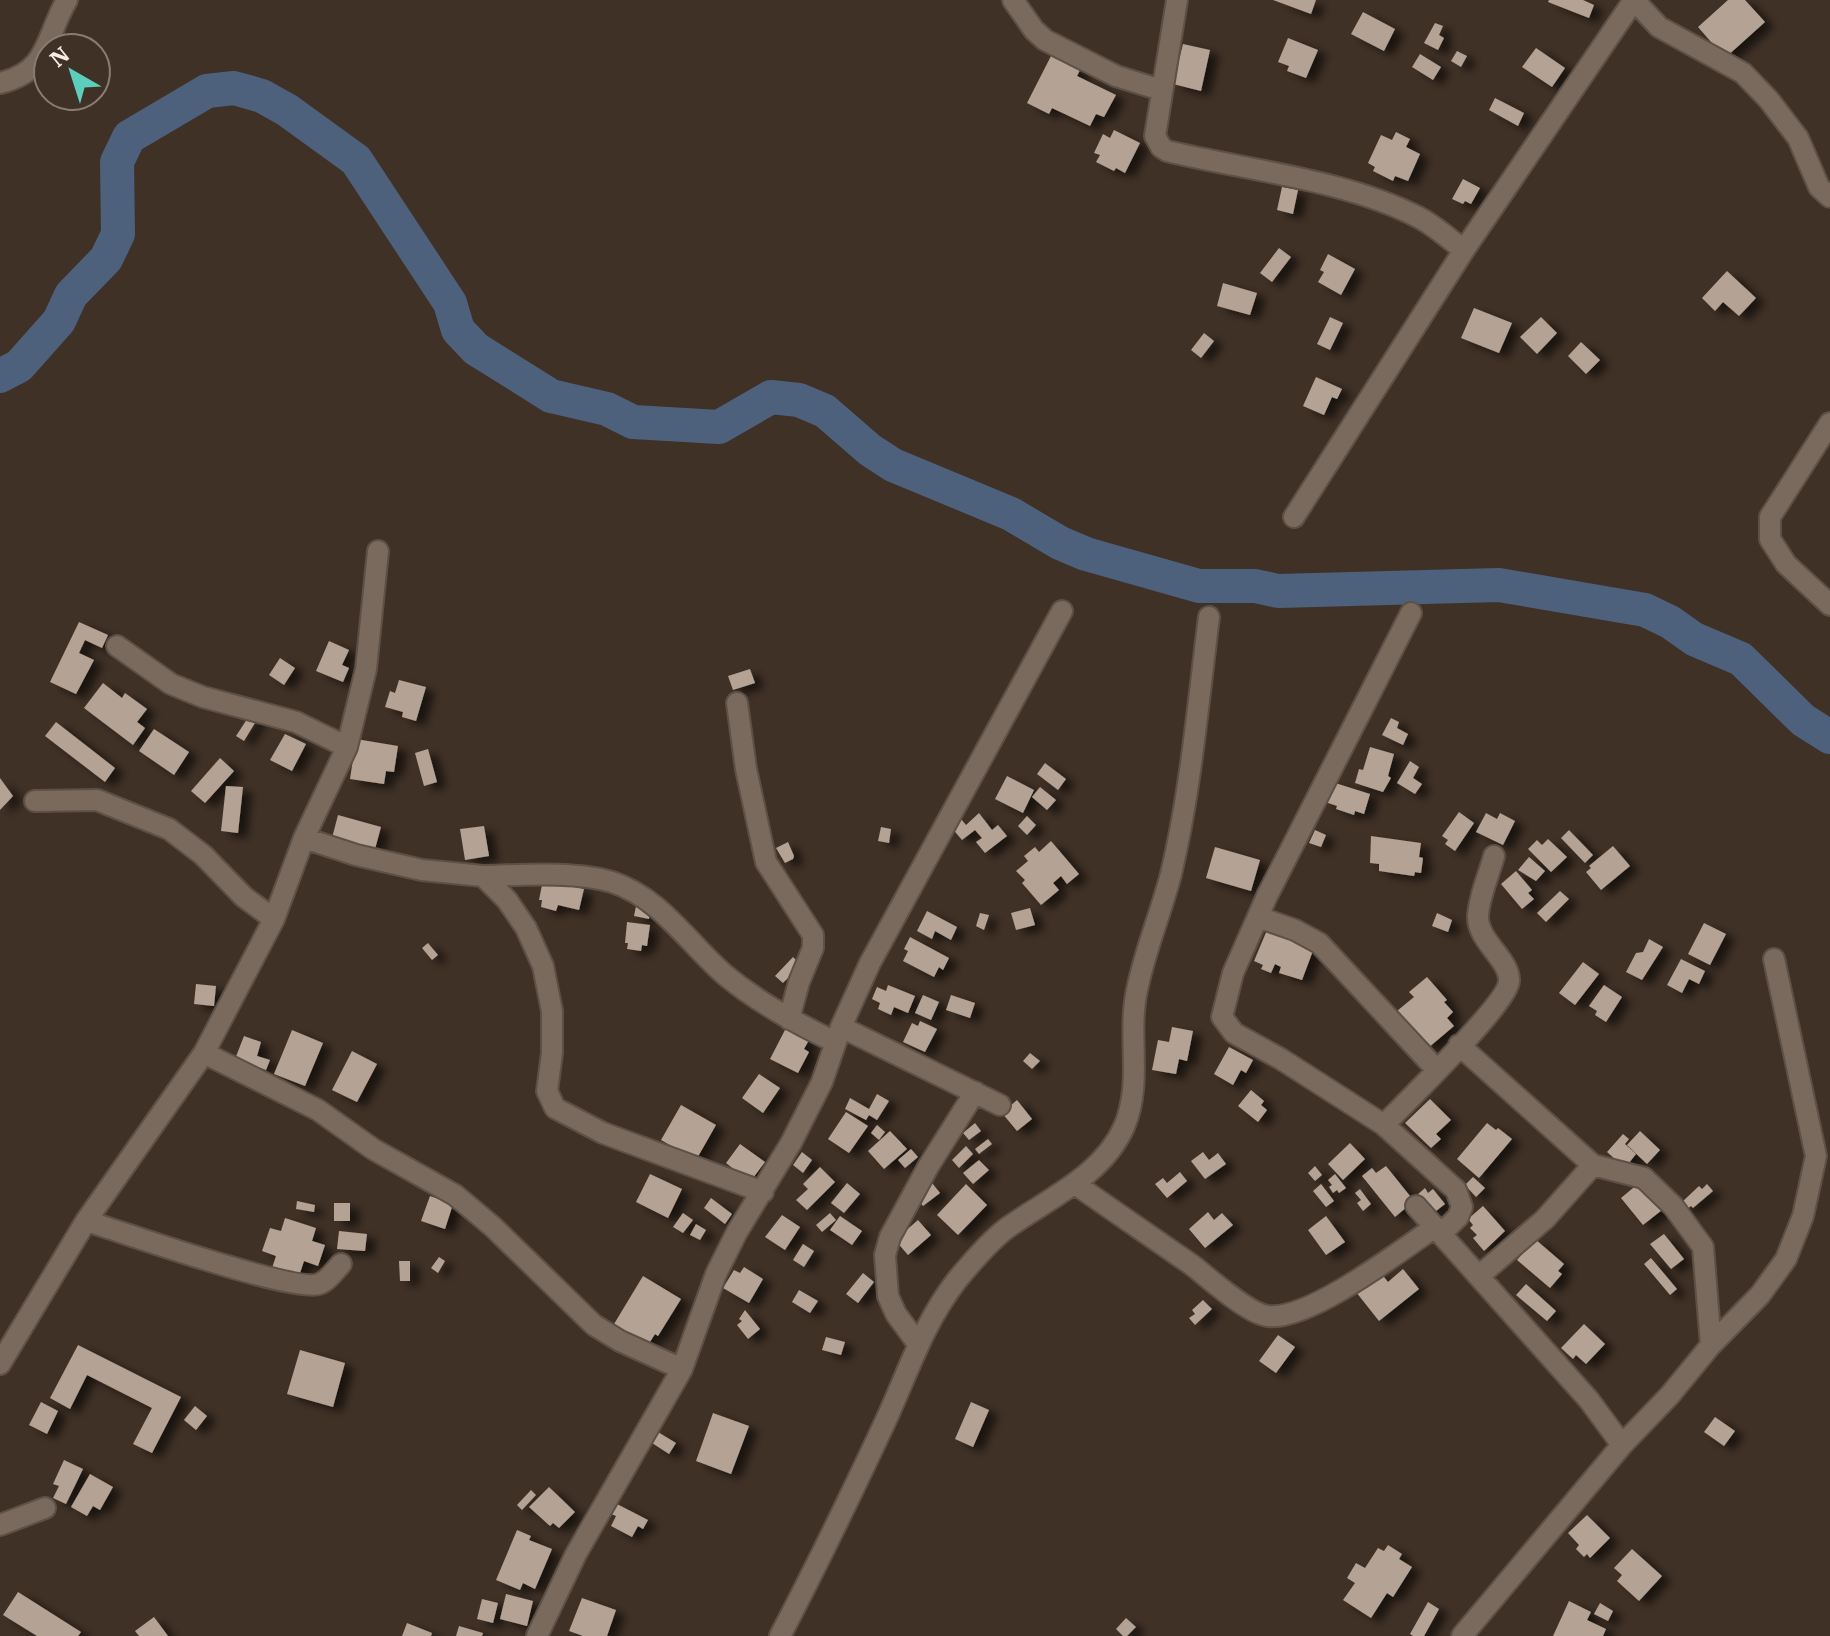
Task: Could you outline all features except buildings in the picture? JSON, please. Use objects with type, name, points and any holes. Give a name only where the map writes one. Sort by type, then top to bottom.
[{"type":"street","points":[[0,83],[22,76],[42,58],[67,0]]},
{"type":"street","points":[[1013,0],[1045,40],[1116,76],[1161,90]]},
{"type":"street","points":[[1177,0],[1155,136],[1161,147],[1167,151],[1361,193],[1420,218],[1464,250]]},
{"type":"street","points":[[1294,517],[1464,250],[1634,0],[1659,27],[1743,73],[1769,100],[1798,138],[1819,187],[1830,197]]},
{"type":"street","points":[[1830,423],[1770,517],[1770,539],[1786,564],[1830,605]]},
{"type":"street","points":[[0,1364],[86,1221],[204,1053],[274,919],[304,838],[347,747],[366,669],[378,551]]},
{"type":"street","points":[[537,1636],[576,1554],[682,1369],[716,1274],[822,1082],[838,1035],[870,963],[1062,611]]},
{"type":"street","points":[[1075,1184],[1227,1293],[1268,1316],[1297,1310],[1335,1294],[1438,1230],[1461,1211],[1459,1194],[1418,1152],[1384,1125],[1281,1059],[1234,1033],[1225,1024],[1222,1012],[1230,984],[1258,917],[1411,613]]},
{"type":"street","points":[[780,1636],[835,1531],[918,1344],[957,1281],[1005,1230],[1075,1184],[1117,1139],[1132,1102],[1135,1081],[1132,1029],[1136,991],[1176,848],[1190,776],[1209,617]]},
{"type":"street","points":[[117,646],[171,684],[203,697],[296,722],[347,747]]},
{"type":"street","points":[[737,703],[746,769],[766,862],[813,935],[813,948],[789,1019]]},
{"type":"street","points":[[35,801],[97,800],[169,829],[203,855],[244,897],[274,919]]},
{"type":"street","points":[[304,838],[356,855],[422,870],[483,876],[545,874],[611,882],[659,909],[724,974],[789,1019],[838,1035],[1000,1105]]},
{"type":"street","points":[[1384,1125],[1503,997],[1509,984],[1508,972],[1482,934],[1478,918],[1494,856]]},
{"type":"street","points":[[483,876],[520,918],[543,966],[552,1011],[552,1053],[547,1091],[555,1108],[603,1133],[763,1192]]},
{"type":"street","points":[[1258,917],[1295,930],[1319,943],[1436,1069]]},
{"type":"street","points":[[1462,1636],[1622,1445],[1760,1295],[1786,1259],[1803,1216],[1816,1156],[1774,959]]},
{"type":"street","points":[[1459,1045],[1593,1165],[1637,1175],[1652,1184],[1696,1235],[1705,1259],[1711,1345]]},
{"type":"street","points":[[204,1053],[318,1110],[373,1149],[455,1195],[492,1226],[594,1325],[620,1341],[682,1369]]},
{"type":"street","points":[[918,1344],[896,1314],[888,1296],[885,1255],[890,1237],[928,1167],[975,1092]]},
{"type":"street","points":[[1479,1276],[1545,1219],[1593,1165]]},
{"type":"street","points":[[1416,1206],[1589,1400],[1622,1445]]},
{"type":"street","points":[[86,1221],[249,1272],[308,1285],[318,1284],[341,1264]]},
{"type":"street","points":[[0,1525],[45,1508]]},
{"type":"waterway","points":[[0,376],[19,366],[59,321],[71,295],[106,259],[118,234],[117,162],[129,137],[207,91],[234,88],[262,96],[287,110],[356,160],[450,303],[458,330],[476,349],[551,396],[607,409],[633,422],[719,427],[771,397],[799,400],[825,411],[870,450],[893,465],[1011,514],[1060,543],[1086,554],[1199,586],[1255,586],[1278,591],[1499,585],[1645,610],[1670,622],[1694,639],[1741,659],[1803,720],[1830,737]]}]
